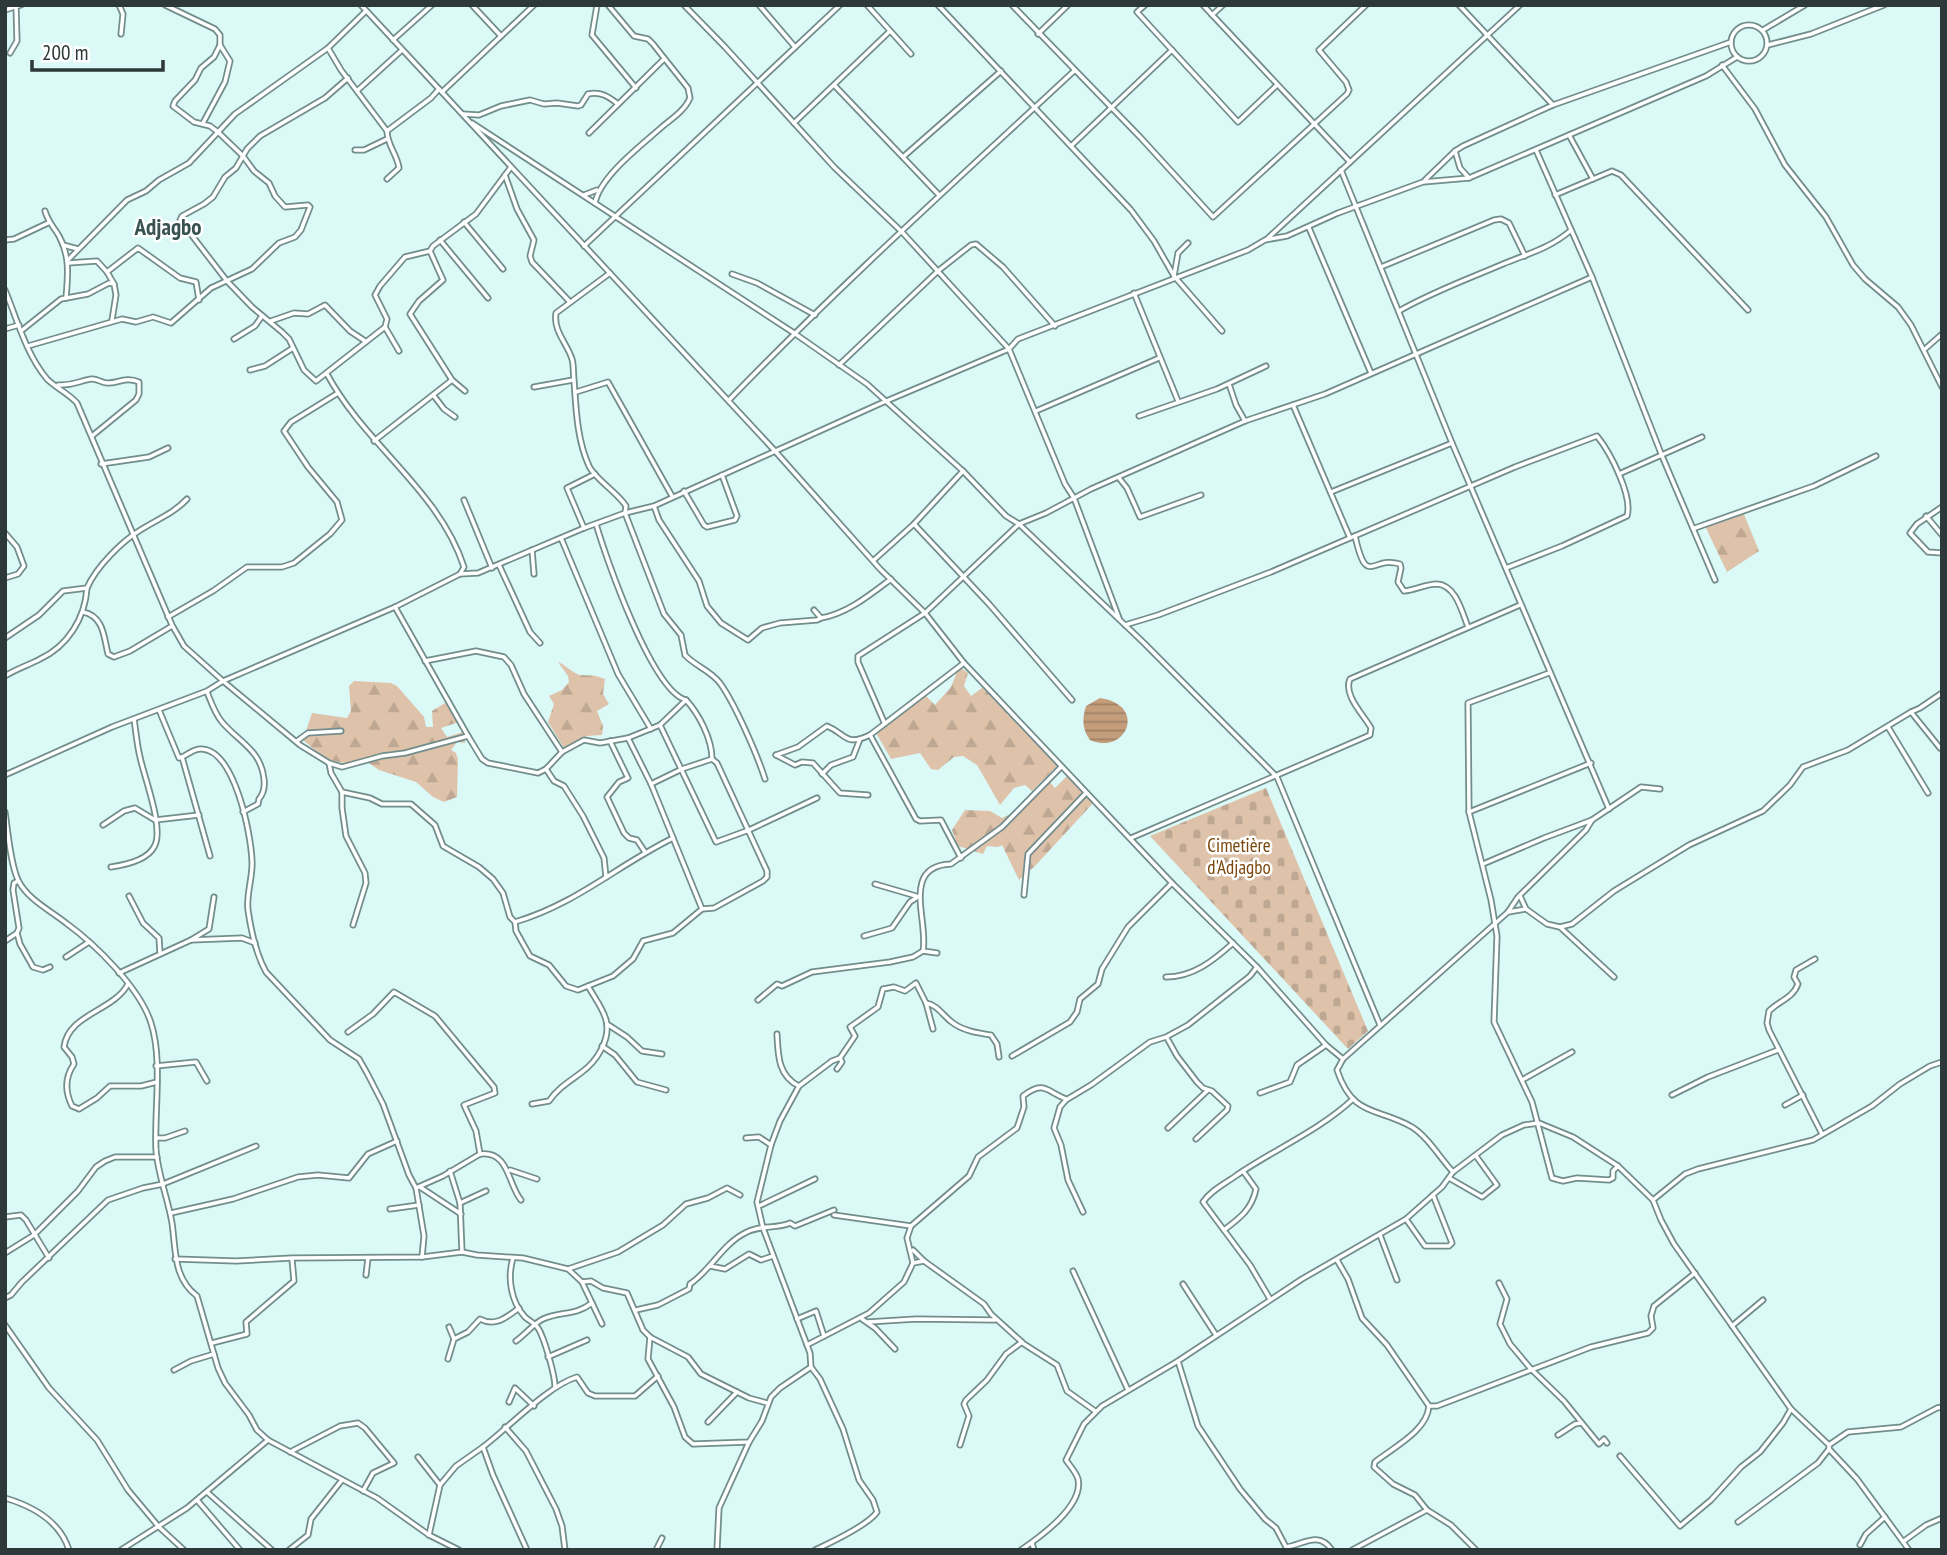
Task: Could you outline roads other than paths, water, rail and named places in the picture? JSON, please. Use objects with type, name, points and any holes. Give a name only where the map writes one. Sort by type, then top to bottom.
[{"type":"street","points":[[5,10],[21,5]]},
{"type":"street","points":[[119,5],[123,14],[121,34]]},
{"type":"street","points":[[28,346],[122,319],[136,322],[153,317],[171,323],[211,288],[258,265],[279,243],[295,237],[301,230],[310,207],[308,205],[285,207],[269,183],[254,172],[243,156],[218,132],[203,123],[194,122],[173,106],[195,80],[201,68],[214,57],[220,45],[220,35],[215,29],[165,5]]},
{"type":"street","points":[[360,5],[775,451],[880,569],[925,613],[964,663],[1172,883],[1257,967],[1326,1045],[1343,1059]]},
{"type":"street","points":[[393,40],[432,5]]},
{"type":"street","points":[[472,5],[501,36]]},
{"type":"street","points":[[387,131],[440,91],[534,5]]},
{"type":"street","points":[[597,5],[592,35],[636,88]]},
{"type":"street","points":[[584,195],[597,190],[688,104],[690,98],[688,88],[648,39],[634,36],[608,5]]},
{"type":"street","points":[[684,5],[834,167],[902,232],[1009,349],[1065,484],[1074,498],[1120,620]]},
{"type":"street","points":[[584,246],[840,5]]},
{"type":"street","points":[[867,5],[912,54]]},
{"type":"street","points":[[938,5],[1072,145],[1143,224],[1174,277],[1222,331]]},
{"type":"street","points":[[1012,5],[1213,218],[1349,90],[1346,82],[1319,50],[1366,5]]},
{"type":"street","points":[[1038,34],[1068,5]]},
{"type":"street","points":[[1144,5],[1137,12],[1238,122],[1277,85]]},
{"type":"street","points":[[1203,5],[1350,162]]},
{"type":"street","points":[[1212,15],[1223,5]]},
{"type":"street","points":[[1459,5],[1553,105]]},
{"type":"street","points":[[5,775],[134,719],[207,691],[223,681],[395,607],[460,574],[478,573],[584,528],[654,506],[885,401],[1009,349],[1018,339],[1248,250],[1265,240],[1520,5]]},
{"type":"street","points":[[1763,30],[1805,5]]},
{"type":"street","points":[[1768,45],[1811,34],[1885,5]]},
{"type":"street","points":[[762,6],[795,47]]},
{"type":"street","points":[[10,53],[17,41],[16,7]]},
{"type":"street","points":[[68,262],[127,200],[183,168],[235,114],[328,48],[366,11]]},
{"type":"street","points":[[1754,25],[1763,30],[1768,45],[1763,55],[1754,61],[1737,57],[1731,42],[1734,32],[1743,26],[1754,25]]},
{"type":"street","points":[[794,123],[890,31]]},
{"type":"street","points":[[1423,182],[1455,151],[1553,105],[1731,42]]},
{"type":"street","points":[[203,123],[225,82],[230,61],[220,45]]},
{"type":"street","points":[[328,48],[387,131],[387,139],[399,168],[387,179]]},
{"type":"street","points":[[358,90],[402,50]]},
{"type":"street","points":[[1072,145],[1172,50]]},
{"type":"street","points":[[1265,240],[1309,228],[1356,206],[1423,182],[1469,178],[1706,76],[1737,57]]},
{"type":"street","points":[[589,133],[663,60]]},
{"type":"street","points":[[1722,65],[1755,109],[1785,166],[1826,217],[1853,265],[1898,307],[1911,325],[1942,387]]},
{"type":"street","points":[[903,158],[1001,71]]},
{"type":"street","points":[[728,401],[794,333],[1074,71]]},
{"type":"street","points":[[348,78],[325,98],[260,136],[213,197],[182,216],[180,220],[227,281],[289,339],[312,380],[316,381],[327,374],[385,327],[387,318],[376,301],[376,291],[405,257],[430,251],[440,240],[476,214],[511,167]]},
{"type":"street","points":[[835,86],[939,195]]},
{"type":"street","points":[[461,113],[479,115],[501,106],[530,100],[544,104],[578,106],[588,94],[594,92],[604,94],[618,104]]},
{"type":"street","points":[[467,119],[794,333],[867,384],[1120,620],[1277,777],[1380,1025]]},
{"type":"street","points":[[1569,135],[1594,179]]},
{"type":"street","points":[[355,150],[365,150],[387,139]]},
{"type":"street","points":[[1536,150],[1592,277],[1662,456],[1716,580]]},
{"type":"street","points":[[1455,151],[1460,168],[1469,178]]},
{"type":"street","points":[[1341,170],[1452,443],[1609,809]]},
{"type":"street","points":[[1555,195],[1612,171],[1621,175],[1748,310]]},
{"type":"street","points":[[505,175],[517,209],[534,240],[530,256],[532,262],[570,302]]},
{"type":"street","points":[[595,203],[597,190]]},
{"type":"street","points":[[45,211],[48,222],[63,245],[68,262],[66,298]]},
{"type":"street","points":[[1381,267],[1502,219],[1509,223],[1525,256]]},
{"type":"street","points":[[5,240],[14,239],[48,222]]},
{"type":"street","points":[[464,222],[503,269]]},
{"type":"street","points":[[1309,228],[1371,373]]},
{"type":"street","points":[[1399,311],[1425,295],[1480,276],[1551,246],[1571,230]]},
{"type":"street","points":[[440,240],[488,298]]},
{"type":"street","points":[[1174,277],[1178,253],[1188,243]]},
{"type":"street","points":[[839,365],[937,271],[976,244],[1003,267],[1055,326]]},
{"type":"street","points":[[63,245],[78,249]]},
{"type":"street","points":[[107,272],[138,248],[180,278],[195,282],[198,300]]},
{"type":"street","points":[[430,251],[443,280],[419,301],[410,314],[452,380],[465,391]]},
{"type":"street","points":[[68,262],[97,261],[107,272],[117,295],[111,321]]},
{"type":"street","points":[[610,273],[556,313],[555,318],[561,339],[571,357],[580,443],[590,468],[626,506],[625,513],[664,614],[681,635],[685,655],[705,668],[719,682],[765,779]]},
{"type":"street","points":[[732,274],[757,283],[815,315]]},
{"type":"street","points":[[884,722],[858,656],[925,613],[1019,524],[1245,421],[1293,405],[1482,327],[1592,277]]},
{"type":"street","points":[[21,331],[58,301],[88,294],[109,283],[114,284]]},
{"type":"street","points":[[5,290],[39,367],[49,381],[69,393],[77,403],[168,617],[184,646],[296,741],[329,763],[342,766],[468,736]]},
{"type":"street","points":[[1134,293],[1178,402]]},
{"type":"street","points":[[271,321],[294,313],[308,314],[325,304],[350,331],[365,341]]},
{"type":"street","points":[[234,339],[255,326],[262,316]]},
{"type":"street","points":[[5,329],[19,325]]},
{"type":"street","points":[[385,327],[399,351]]},
{"type":"street","points":[[1924,349],[1942,334]]},
{"type":"street","points":[[250,370],[265,366],[293,348]]},
{"type":"street","points":[[1036,411],[1159,358]]},
{"type":"street","points":[[1139,416],[1229,384],[1266,366]]},
{"type":"street","points":[[327,374],[374,440],[438,511],[461,558],[464,567],[460,574]]},
{"type":"street","points":[[56,385],[73,386],[89,379],[99,379],[108,384],[124,379],[139,382],[136,400],[92,436]]},
{"type":"street","points":[[374,440],[452,380]]},
{"type":"street","points":[[534,387],[574,380]]},
{"type":"street","points":[[576,392],[608,382],[672,496]]},
{"type":"street","points":[[1229,384],[1245,421]]},
{"type":"street","points":[[168,617],[247,567],[282,567],[294,563],[330,534],[342,520],[337,502],[308,467],[284,431],[291,422],[338,393]]},
{"type":"street","points":[[434,396],[444,409],[455,417]]},
{"type":"street","points":[[1293,405],[1350,538]]},
{"type":"street","points":[[1125,625],[1271,572],[1471,486],[1597,436],[1619,474],[1629,508],[1627,516],[1506,568]]},
{"type":"street","points":[[1619,474],[1702,438]]},
{"type":"street","points":[[1331,492],[1452,443]]},
{"type":"street","points":[[101,464],[149,457],[168,448]]},
{"type":"street","points":[[1695,528],[1814,485],[1876,456]]},
{"type":"street","points":[[874,560],[914,524],[963,471]]},
{"type":"street","points":[[584,528],[567,488],[595,474]]},
{"type":"street","points":[[684,491],[707,527],[735,520],[737,516],[722,475]]},
{"type":"street","points":[[1119,478],[1140,517],[1201,495]]},
{"type":"street","points":[[5,676],[53,652],[67,638],[83,612],[92,576],[133,534],[170,514],[187,499]]},
{"type":"street","points":[[464,500],[492,568]]},
{"type":"street","points":[[654,506],[659,520],[699,581],[706,606],[721,623],[748,640],[762,628],[780,623],[817,620],[856,603],[891,579]]},
{"type":"street","points":[[1942,506],[1910,531],[1910,535],[1928,552],[1942,553]]},
{"type":"street","points":[[1926,516],[1942,535]]},
{"type":"street","points":[[596,524],[610,569],[637,632],[666,681],[681,699],[686,700],[695,710],[706,733],[712,759]]},
{"type":"street","points":[[914,524],[1072,700]]},
{"type":"street","points":[[5,533],[17,547],[24,566],[18,574],[5,578]]},
{"type":"street","points":[[1355,536],[1360,559],[1367,565],[1374,568],[1395,562],[1400,564],[1402,568],[1398,582],[1404,591],[1438,584],[1449,589],[1456,598],[1468,627]]},
{"type":"street","points":[[561,538],[618,674],[651,729]]},
{"type":"street","points":[[532,550],[534,574]]},
{"type":"street","points":[[499,564],[530,632],[540,643]]},
{"type":"street","points":[[5,638],[39,615],[63,591],[87,588]]},
{"type":"street","points":[[1130,838],[1370,735],[1371,728],[1356,707],[1349,691],[1347,685],[1350,679],[1520,605]]},
{"type":"street","points":[[395,607],[468,736],[482,759],[488,763],[538,773],[546,769],[562,752],[584,740],[600,743],[628,738],[660,725],[686,700]]},
{"type":"street","points":[[814,610],[821,618]]},
{"type":"street","points":[[83,612],[90,614],[100,624],[106,634],[108,654],[114,657],[130,651],[172,626]]},
{"type":"street","points":[[425,661],[476,651],[504,657],[524,694],[562,752]]},
{"type":"street","points":[[868,795],[840,793],[813,763],[802,762],[795,765],[776,755],[799,747],[827,726],[847,740],[870,735],[964,663]]},
{"type":"street","points":[[1549,673],[1468,703],[1469,812],[1477,850],[1483,864],[1497,936],[1494,1022],[1539,1123],[1552,1178],[1563,1181],[1577,1178],[1609,1180],[1618,1166]]},
{"type":"street","points":[[207,691],[220,719],[260,760],[265,788],[258,804],[243,812]]},
{"type":"street","points":[[1520,896],[1526,909],[1548,924],[1560,927],[1572,924],[1614,891],[1689,845],[1763,811],[1790,785],[1803,767],[1848,750],[1942,693]]},
{"type":"street","points":[[159,709],[178,758],[193,750],[212,751],[230,771],[251,845],[253,864],[247,908],[265,972],[330,1040],[359,1059],[383,1104],[418,1188],[425,1236],[422,1257]]},
{"type":"street","points":[[1910,712],[1940,748]]},
{"type":"street","points":[[111,867],[137,860],[156,846],[155,820],[139,756],[134,719]]},
{"type":"street","points":[[660,725],[716,842],[749,830],[817,798]]},
{"type":"street","points":[[1888,727],[1928,793]]},
{"type":"street","points":[[296,741],[308,733],[341,731]]},
{"type":"street","points":[[870,735],[915,819],[942,820],[961,858]]},
{"type":"street","points":[[628,738],[651,785],[702,909]]},
{"type":"street","points":[[822,774],[831,765],[853,757],[860,739]]},
{"type":"street","points":[[610,740],[628,778],[619,782],[607,797],[624,833],[637,840],[645,852]]},
{"type":"street","points":[[182,757],[210,856]]},
{"type":"street","points":[[651,785],[682,769],[712,759]]},
{"type":"street","points":[[342,792],[370,798],[382,804],[411,804],[435,825],[443,846],[479,867],[493,879],[503,893],[516,931],[530,956],[549,965],[562,982],[571,989],[578,990],[613,976],[633,959],[643,941],[673,933],[702,909],[714,908],[767,877],[767,871],[749,830],[717,763],[712,759]]},
{"type":"street","points":[[329,763],[331,773],[342,792],[346,836],[365,873],[366,883],[353,925]]},
{"type":"street","points":[[1469,812],[1591,763]]},
{"type":"street","points":[[864,936],[892,928],[917,896],[927,874],[961,858],[1002,827],[1061,767]]},
{"type":"street","points":[[546,769],[554,781],[564,786],[588,825],[604,858],[606,877]]},
{"type":"street","points":[[1483,864],[1592,820],[1641,787],[1660,789]]},
{"type":"street","points":[[1024,895],[1028,854],[1086,793]]},
{"type":"street","points":[[103,825],[124,811],[135,808],[155,820],[199,815]]},
{"type":"street","points":[[5,813],[18,881],[33,898],[89,942],[129,983],[138,994],[151,1021],[156,1040],[157,1157],[170,1214],[175,1259],[180,1276],[189,1290],[197,1296],[225,1383],[257,1430],[268,1440],[363,1491],[429,1535],[459,1550]]},
{"type":"street","points":[[1453,1172],[1414,1128],[1378,1115],[1353,1099],[1347,1092],[1338,1070],[1343,1059],[1508,912],[1520,896],[1586,830],[1592,820]]},
{"type":"street","points":[[515,922],[558,906],[599,884],[645,852],[673,838]]},
{"type":"street","points":[[18,881],[14,883],[13,890],[20,944],[33,967],[43,970],[50,967]]},
{"type":"street","points":[[1012,1056],[1070,1022],[1077,1012],[1080,999],[1098,984],[1102,969],[1128,927],[1172,883]]},
{"type":"street","points":[[874,884],[917,896]]},
{"type":"street","points":[[917,896],[923,951]]},
{"type":"street","points":[[129,897],[143,923],[159,938],[160,953]]},
{"type":"street","points":[[119,973],[209,929],[214,897]]},
{"type":"street","points":[[1508,912],[1526,909]]},
{"type":"street","points":[[1560,927],[1614,977]]},
{"type":"street","points":[[5,941],[18,933]]},
{"type":"street","points":[[191,940],[242,938],[255,943]]},
{"type":"street","points":[[66,957],[89,942]]},
{"type":"street","points":[[1166,977],[1187,976],[1233,943]]},
{"type":"street","points":[[758,1000],[777,984],[782,986],[812,972],[890,962],[913,957],[923,951],[937,953]]},
{"type":"street","points":[[1815,959],[1796,970],[1796,989],[1768,1014],[1767,1026],[1822,1134]]},
{"type":"street","points":[[1083,1212],[1069,1180],[1054,1128],[1056,1115],[1066,1100],[1150,1042],[1167,1037],[1205,1012],[1250,976],[1257,967]]},
{"type":"street","points":[[129,983],[123,994],[83,1020],[68,1034],[64,1047],[74,1064],[67,1074],[67,1096],[72,1106],[79,1109],[110,1086],[141,1086],[157,1082]]},
{"type":"street","points":[[815,1550],[858,1528],[877,1512],[873,1500],[859,1480],[843,1429],[820,1379],[811,1367],[807,1345],[763,1228],[757,1202],[763,1174],[780,1121],[799,1086],[840,1058],[855,1036],[850,1027],[878,1007],[883,989],[894,987],[905,991],[916,983],[926,1003],[933,1029]]},
{"type":"street","points":[[532,1104],[549,1101],[558,1089],[594,1062],[602,1046],[607,1024],[588,986]]},
{"type":"street","points":[[348,1032],[373,1014],[394,992],[435,1016],[494,1087],[495,1093],[464,1105],[476,1131],[480,1154]]},
{"type":"street","points":[[926,1003],[934,1004],[954,1024],[991,1035],[997,1044],[999,1057]]},
{"type":"street","points":[[607,1024],[642,1051],[662,1054]]},
{"type":"street","points":[[777,1034],[781,1069],[791,1082],[799,1086]]},
{"type":"street","points":[[1167,1037],[1186,1070],[1228,1108],[1196,1139]]},
{"type":"street","points":[[1260,1093],[1290,1082],[1297,1065],[1326,1045]]},
{"type":"street","points":[[602,1046],[615,1055],[637,1082],[666,1090]]},
{"type":"street","points":[[1672,1095],[1708,1077],[1777,1050]]},
{"type":"street","points":[[1522,1080],[1572,1052]]},
{"type":"street","points":[[837,1069],[842,1062],[840,1058]]},
{"type":"street","points":[[156,1066],[196,1062],[207,1082]]},
{"type":"street","points":[[1653,1200],[1685,1174],[1813,1140],[1872,1106],[1900,1084],[1942,1062]]},
{"type":"street","points":[[807,1345],[862,1319],[904,1282],[913,1263],[912,1249],[907,1238],[911,1226],[969,1175],[978,1157],[1017,1128],[1024,1107],[1023,1096],[1037,1087],[1044,1086],[1066,1100]]},
{"type":"street","points":[[1168,1128],[1208,1090]]},
{"type":"street","points":[[1786,1105],[1803,1095]]},
{"type":"street","points":[[1270,1298],[1250,1265],[1203,1202],[1210,1193],[1243,1171],[1336,1115],[1353,1099]]},
{"type":"street","points":[[1021,1550],[1052,1527],[1076,1495],[1078,1480],[1066,1460],[1084,1424],[1095,1411],[1178,1361],[1270,1298],[1406,1219],[1433,1195],[1453,1172],[1502,1135],[1524,1125],[1539,1123],[1573,1137],[1618,1166],[1653,1200],[1674,1244],[1791,1409],[1857,1479],[1909,1550]]},
{"type":"street","points":[[156,1138],[165,1138],[185,1131]]},
{"type":"street","points":[[746,1138],[759,1137],[771,1145]]},
{"type":"street","points":[[170,1214],[233,1199],[298,1177],[318,1175],[349,1178],[368,1154],[397,1141]]},
{"type":"street","points":[[5,1298],[108,1200],[163,1184],[256,1146]]},
{"type":"street","points":[[418,1188],[480,1154],[491,1155],[508,1169],[537,1179]]},
{"type":"street","points":[[1449,1178],[1482,1197],[1494,1189],[1497,1185],[1476,1156]]},
{"type":"street","points":[[5,1253],[34,1235],[78,1191],[96,1167],[105,1161],[115,1157],[157,1157]]},
{"type":"street","points":[[508,1169],[513,1190],[521,1200]]},
{"type":"street","points":[[450,1171],[460,1203],[462,1252]]},
{"type":"street","points":[[1224,1230],[1254,1203],[1256,1189],[1243,1171]]},
{"type":"street","points":[[759,1206],[815,1179]]},
{"type":"street","points":[[418,1188],[461,1214]]},
{"type":"street","points":[[568,1269],[618,1252],[663,1225],[686,1204],[708,1198],[727,1188],[740,1195]]},
{"type":"street","points":[[460,1203],[486,1191]]},
{"type":"street","points":[[1406,1219],[1425,1246],[1449,1246],[1453,1239],[1433,1195]]},
{"type":"street","points":[[390,1209],[419,1205]]},
{"type":"street","points":[[636,1310],[658,1305],[680,1295],[748,1231],[790,1223],[795,1226],[834,1212],[911,1226]]},
{"type":"street","points":[[5,1217],[21,1215],[49,1258]]},
{"type":"street","points":[[1380,1235],[1397,1280]]},
{"type":"street","points":[[912,1249],[924,1261],[984,1304],[1022,1342],[1058,1365],[1067,1391],[1095,1411]]},
{"type":"street","points":[[175,1259],[236,1261],[422,1257],[462,1252],[523,1258],[568,1269],[582,1282],[603,1324]]},
{"type":"street","points":[[710,1266],[726,1269],[749,1254],[761,1260],[773,1256]]},
{"type":"street","points":[[212,1343],[247,1334],[246,1322],[294,1281],[292,1258]]},
{"type":"street","points":[[366,1275],[368,1258]]},
{"type":"street","points":[[513,1258],[511,1284],[519,1308],[539,1329],[555,1388]]},
{"type":"street","points":[[1336,1259],[1348,1279],[1362,1318],[1387,1345],[1429,1406],[1428,1416],[1420,1428],[1375,1462],[1374,1467],[1393,1484],[1415,1495],[1427,1510],[1451,1525],[1476,1550]]},
{"type":"street","points":[[913,1263],[924,1261]]},
{"type":"street","points":[[1073,1271],[1128,1390]]},
{"type":"street","points":[[1429,1406],[1437,1406],[1591,1347],[1648,1333],[1653,1328],[1651,1316],[1654,1306],[1695,1273]]},
{"type":"street","points":[[582,1282],[591,1281],[628,1293],[643,1330],[650,1337],[688,1357],[701,1374],[767,1403]]},
{"type":"street","points":[[1499,1283],[1507,1299],[1501,1327],[1513,1348],[1564,1401],[1598,1444],[1604,1439],[1607,1443]]},
{"type":"street","points":[[1183,1284],[1216,1335]]},
{"type":"street","points":[[1732,1326],[1763,1300]]},
{"type":"street","points":[[516,1341],[530,1332],[542,1319],[580,1312],[592,1303]]},
{"type":"street","points":[[454,1339],[467,1332],[480,1319],[492,1323],[506,1318],[519,1308]]},
{"type":"street","points":[[797,1319],[816,1311],[824,1336]]},
{"type":"street","points":[[862,1319],[895,1349]]},
{"type":"street","points":[[868,1322],[916,1319],[998,1320]]},
{"type":"street","points":[[5,1325],[49,1388],[88,1428],[128,1490],[159,1527],[184,1550]]},
{"type":"street","points":[[448,1359],[454,1339],[449,1327]]},
{"type":"street","points":[[650,1337],[648,1359],[689,1441],[699,1444],[749,1442]]},
{"type":"street","points":[[548,1357],[587,1340]]},
{"type":"street","points":[[960,1445],[969,1416],[965,1400],[987,1380],[1006,1354],[1022,1342]]},
{"type":"street","points":[[174,1370],[214,1354]]},
{"type":"street","points":[[1178,1361],[1198,1426],[1240,1489],[1276,1528],[1285,1546],[1289,1548],[1312,1538],[1323,1540],[1332,1550]]},
{"type":"street","points":[[717,1550],[719,1508],[749,1442],[762,1422],[767,1403],[780,1388],[811,1367]]},
{"type":"street","points":[[429,1535],[440,1485],[456,1466],[565,1381],[577,1377],[588,1393],[595,1396],[635,1396],[658,1376]]},
{"type":"street","points":[[509,1402],[515,1388],[534,1406]]},
{"type":"street","points":[[708,1422],[737,1392]]},
{"type":"street","points":[[1738,1522],[1818,1463],[1829,1447],[1848,1432],[1900,1427],[1942,1408]]},
{"type":"street","points":[[1620,1456],[1680,1525],[1712,1500],[1741,1467],[1760,1452],[1791,1409]]},
{"type":"street","points":[[290,1452],[340,1426],[358,1423],[365,1427],[394,1463],[373,1472],[363,1491]]},
{"type":"street","points":[[1558,1435],[1581,1423]]},
{"type":"street","points":[[505,1427],[526,1451],[556,1509],[562,1526],[565,1550]]},
{"type":"street","points":[[121,1550],[197,1500],[268,1440]]},
{"type":"street","points":[[483,1447],[527,1550]]},
{"type":"street","points":[[418,1457],[440,1485]]},
{"type":"street","points":[[289,1550],[308,1535],[311,1519],[342,1480]]},
{"type":"street","points":[[207,1492],[272,1550]]},
{"type":"street","points":[[5,1498],[43,1515],[64,1539],[69,1550]]},
{"type":"street","points":[[197,1500],[240,1550]]},
{"type":"street","points":[[1352,1550],[1427,1510]]},
{"type":"street","points":[[1860,1545],[1866,1534],[1885,1517]]},
{"type":"street","points":[[1904,1541],[1926,1525],[1942,1518]]},
{"type":"street","points":[[656,1550],[662,1538]]},
{"type":"street","points":[[1032,1543],[1034,1550]]},
{"type":"district","name":"Adjagbo","points":[[168,226]]},
{"type":"park label","name":"Cimetière d'Adjagbo","points":[[1239,856]]}]
